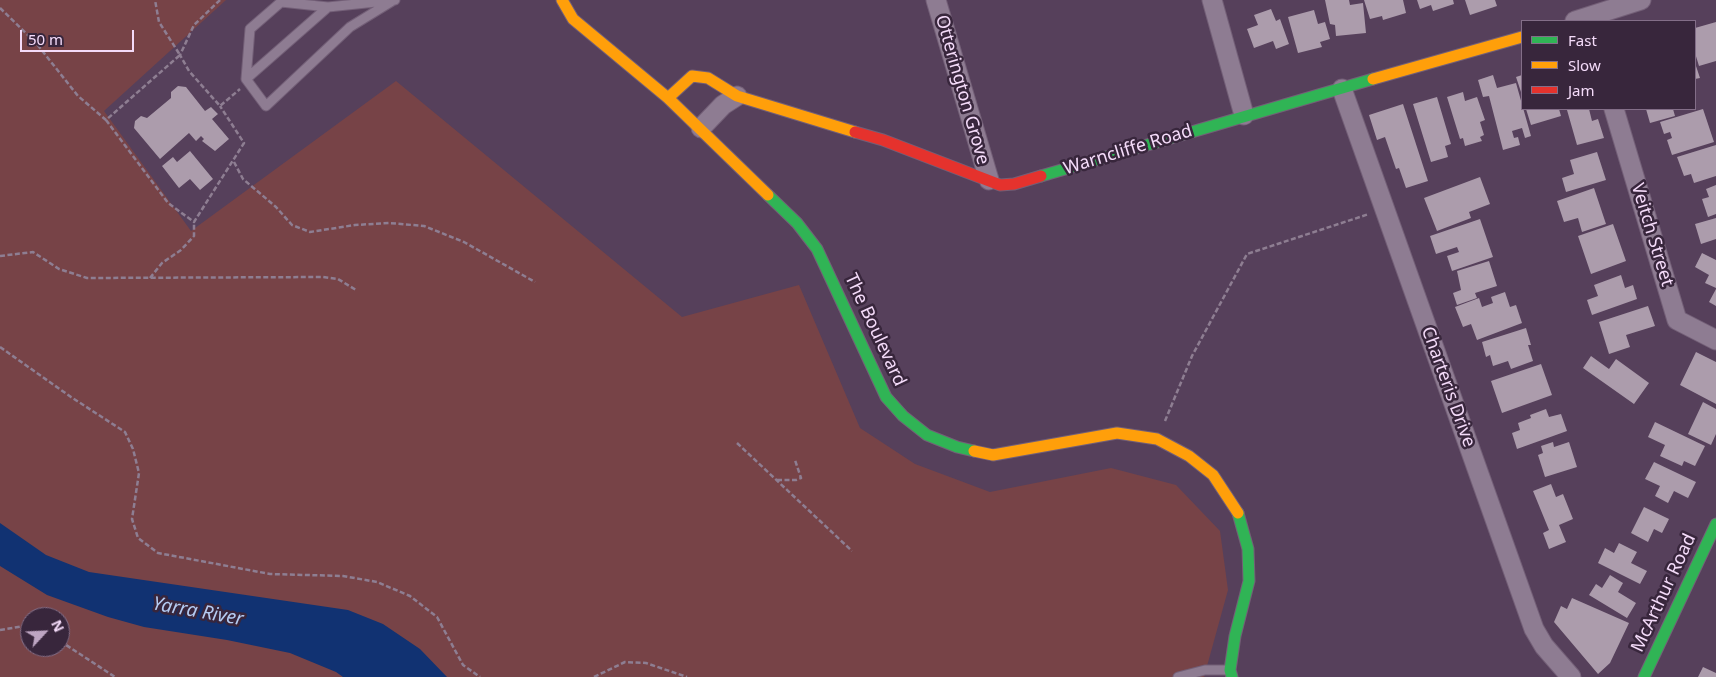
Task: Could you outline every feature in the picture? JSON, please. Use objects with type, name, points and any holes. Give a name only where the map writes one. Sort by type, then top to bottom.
[{"type":"street","name":"The Boulevard","points":[[562,0],[573,19],[668,98],[797,223],[817,249],[886,397],[902,416],[927,435],[957,447],[993,454],[1117,433],[1157,439],[1189,456],[1213,474],[1238,512],[1248,550],[1248,581],[1235,636],[1231,674]]},
{"type":"street","name":"Otterington Grove","points":[[936,0],[989,180]]},
{"type":"street","points":[[1212,0],[1244,115]]},
{"type":"street","points":[[1584,20],[1642,0]]},
{"type":"street","name":"Warncliffe Road","points":[[668,98],[692,76],[708,78],[737,96],[883,140],[1000,185],[1014,184],[1244,115],[1521,37]]},
{"type":"street","name":"Charteris Drive","points":[[1342,89],[1534,628],[1544,646],[1571,677]]},
{"type":"street","points":[[700,128],[723,105],[737,96]]},
{"type":"street","name":"Veitch Street","points":[[1614,110],[1677,320],[1716,340]]},
{"type":"street","name":"McArthur Road","points":[[1644,677],[1716,524]]},
{"type":"lane","points":[[244,83],[250,29],[281,2],[328,7],[394,0]]},
{"type":"lane","points":[[244,83],[266,106],[350,26],[394,0]]},
{"type":"lane","points":[[244,83],[328,7]]},
{"type":"lane","points":[[1178,677],[1205,670],[1231,674]]},
{"type":"path","points":[[150,278],[162,262],[182,250],[194,236],[194,222],[234,162],[244,143],[220,106],[189,70],[159,22],[154,0]]},
{"type":"path","points":[[106,120],[180,55],[194,25],[220,0]]},
{"type":"path","points":[[0,8],[36,43],[78,96],[106,120],[168,203],[194,222]]},
{"type":"path","points":[[220,106],[244,83]]},
{"type":"path","points":[[234,162],[242,179],[276,207],[292,225],[310,232],[355,225],[389,223],[424,226],[464,242],[535,282]]},
{"type":"path","points":[[1157,439],[1192,356],[1247,254],[1385,209]]},
{"type":"path","points":[[0,256],[33,252],[59,269],[87,278],[323,277],[338,279],[356,290]]},
{"type":"path","points":[[0,347],[71,397],[126,432],[140,473],[132,519],[138,538],[158,554],[270,574],[343,576],[377,582],[410,596],[437,617],[463,665],[480,677]]},
{"type":"path","points":[[738,443],[852,551]]},
{"type":"path","points":[[776,480],[796,480],[801,478],[795,460]]},
{"type":"path","points":[[0,630],[20,627]]},
{"type":"path","points":[[70,648],[115,677]]},
{"type":"path","points":[[594,677],[625,662],[646,663],[687,677]]},
{"type":"shaded area","points":[[0,0],[226,0],[104,111],[191,231],[396,81],[682,317],[799,285],[860,428],[915,464],[990,492],[1111,468],[1176,485],[1220,531],[1228,590],[1204,677],[0,677]]},
{"type":"water","name":"Yarra River","points":[[0,523],[46,555],[89,572],[348,610],[383,624],[420,649],[447,677],[343,677],[336,672],[290,653],[227,640],[144,627],[108,617],[47,595],[0,566]]},
{"type":"building","points":[[1325,0],[1349,0],[1350,5],[1363,3],[1366,33],[1336,36],[1335,25],[1330,24]]},
{"type":"building","points":[[1364,0],[1403,0],[1406,13],[1383,20],[1382,16],[1370,19]]},
{"type":"building","points":[[1417,0],[1453,0],[1454,4],[1433,11],[1431,5],[1420,9]]},
{"type":"building","points":[[1465,0],[1495,0],[1497,6],[1470,15]]},
{"type":"building","points":[[1271,9],[1276,21],[1280,19],[1289,44],[1276,49],[1273,41],[1254,48],[1247,29],[1258,25],[1254,15]]},
{"type":"building","points":[[1314,10],[1318,24],[1325,22],[1330,39],[1320,42],[1322,47],[1298,53],[1288,17]]},
{"type":"building","points":[[1716,22],[1716,61],[1699,66],[1696,56],[1696,28]]},
{"type":"building","points":[[1696,66],[1700,78],[1696,79]]},
{"type":"building","points":[[1493,75],[1497,88],[1516,83],[1521,101],[1521,110],[1524,110],[1531,136],[1525,138],[1522,128],[1512,131],[1514,138],[1518,137],[1520,145],[1503,150],[1489,96],[1483,97],[1478,80]]},
{"type":"building","points":[[1521,75],[1521,92],[1516,77]]},
{"type":"building","points":[[178,86],[186,87],[205,111],[211,107],[218,114],[212,119],[229,139],[215,151],[202,141],[204,139],[201,136],[196,141],[189,133],[160,159],[134,128],[135,121],[141,116],[147,118],[171,98],[171,92]]},
{"type":"building","points":[[1463,92],[1465,101],[1477,97],[1485,120],[1480,122],[1484,135],[1480,137],[1482,141],[1465,146],[1463,138],[1460,139],[1447,97]]},
{"type":"building","points":[[1437,97],[1451,144],[1445,146],[1448,157],[1431,162],[1413,104]]},
{"type":"building","points":[[1403,104],[1428,181],[1406,188],[1399,168],[1396,169],[1385,137],[1377,140],[1369,115]]},
{"type":"building","points":[[1703,109],[1714,142],[1672,155],[1667,140],[1672,138],[1670,132],[1664,134],[1660,122]]},
{"type":"building","points":[[1526,110],[1559,110],[1561,116],[1531,125]]},
{"type":"building","points":[[1567,110],[1589,110],[1592,121],[1598,119],[1604,138],[1577,145]]},
{"type":"building","points":[[1646,110],[1673,110],[1675,116],[1650,123]]},
{"type":"building","points":[[1716,145],[1716,176],[1694,183],[1691,174],[1684,176],[1677,157]]},
{"type":"building","points":[[190,151],[213,179],[200,190],[190,179],[179,188],[162,166],[173,157],[177,162]]},
{"type":"building","points":[[1597,152],[1606,180],[1566,192],[1562,178],[1574,174],[1570,160]]},
{"type":"building","points":[[1480,177],[1490,204],[1469,212],[1471,218],[1437,231],[1424,198]]},
{"type":"building","points":[[1716,185],[1716,214],[1708,217],[1702,199],[1709,197],[1706,189]]},
{"type":"building","points":[[1594,188],[1606,224],[1582,232],[1578,218],[1564,222],[1557,201]]},
{"type":"building","points":[[1716,218],[1716,239],[1701,244],[1695,224]]},
{"type":"building","points":[[1480,219],[1493,257],[1452,271],[1447,256],[1459,252],[1457,247],[1436,254],[1430,236]]},
{"type":"building","points":[[1613,224],[1626,261],[1591,274],[1578,236]]},
{"type":"building","points":[[1702,253],[1716,260],[1716,288],[1705,283],[1709,275],[1695,267]]},
{"type":"building","points":[[1489,261],[1497,286],[1475,293],[1477,298],[1457,305],[1453,293],[1461,290],[1457,271]]},
{"type":"building","points":[[1621,275],[1625,288],[1633,285],[1637,299],[1592,315],[1587,300],[1598,296],[1594,285]]},
{"type":"building","points":[[1716,289],[1716,306],[1709,302]]},
{"type":"building","points":[[1505,292],[1510,307],[1516,305],[1522,323],[1477,340],[1471,324],[1463,327],[1455,307],[1479,298],[1482,307],[1493,303],[1491,297]]},
{"type":"building","points":[[1648,306],[1655,326],[1626,335],[1630,347],[1609,354],[1599,322]]},
{"type":"building","points":[[1526,328],[1531,345],[1528,345],[1533,361],[1511,369],[1508,361],[1493,366],[1490,355],[1486,357],[1482,342]]},
{"type":"building","points":[[1696,352],[1716,362],[1716,404],[1680,385]]},
{"type":"building","points":[[1591,356],[1609,369],[1616,359],[1649,383],[1634,404],[1583,368]]},
{"type":"building","points":[[1541,364],[1552,395],[1502,413],[1491,381]]},
{"type":"building","points":[[1703,402],[1716,409],[1716,434],[1711,445],[1688,434]]},
{"type":"building","points":[[1546,409],[1549,417],[1561,414],[1567,431],[1517,449],[1512,433],[1520,430],[1518,423],[1531,418],[1530,415]]},
{"type":"building","points":[[1655,422],[1705,446],[1695,466],[1684,461],[1682,466],[1660,456],[1665,445],[1648,437]]},
{"type":"building","points":[[1553,442],[1554,447],[1569,442],[1577,467],[1545,477],[1538,455],[1543,453],[1541,446]]},
{"type":"building","points":[[1654,462],[1696,482],[1688,498],[1674,491],[1668,503],[1655,496],[1660,486],[1645,479]]},
{"type":"building","points":[[1551,484],[1556,497],[1563,494],[1573,519],[1559,525],[1566,542],[1549,549],[1543,533],[1549,530],[1533,491]]},
{"type":"building","points":[[1644,507],[1669,519],[1662,533],[1654,529],[1648,542],[1631,533]]},
{"type":"building","points":[[1619,543],[1637,552],[1631,563],[1647,571],[1640,584],[1598,563],[1605,548],[1614,553]]},
{"type":"building","points":[[1610,575],[1623,583],[1618,592],[1636,603],[1627,618],[1589,595],[1596,584],[1602,588]]},
{"type":"building","points":[[1572,598],[1629,623],[1610,663],[1598,674],[1554,622],[1561,606],[1567,609]]},
{"type":"building","points":[[1703,667],[1716,673],[1716,677],[1698,677]]},
{"type":"traffic: fast","points":[[1041,176],[1373,79]]},
{"type":"traffic: fast","points":[[768,195],[797,223],[817,249],[886,397],[903,416],[927,435],[957,447],[974,451]]},
{"type":"traffic: fast","points":[[1232,677],[1230,670],[1235,636],[1249,581],[1248,549],[1238,513]]},
{"type":"traffic: fast","points":[[1644,677],[1716,524]]},
{"type":"traffic: slow","points":[[562,0],[573,19],[668,98],[768,195]]},
{"type":"traffic: slow","points":[[1373,79],[1521,37]]},
{"type":"traffic: slow","points":[[668,98],[692,76],[708,78],[737,96],[855,132]]},
{"type":"traffic: slow","points":[[974,451],[993,455],[1117,433],[1157,439],[1189,456],[1213,475],[1238,513]]},
{"type":"traffic: jam","points":[[855,132],[883,140],[1000,185],[1014,184],[1041,176]]}]
